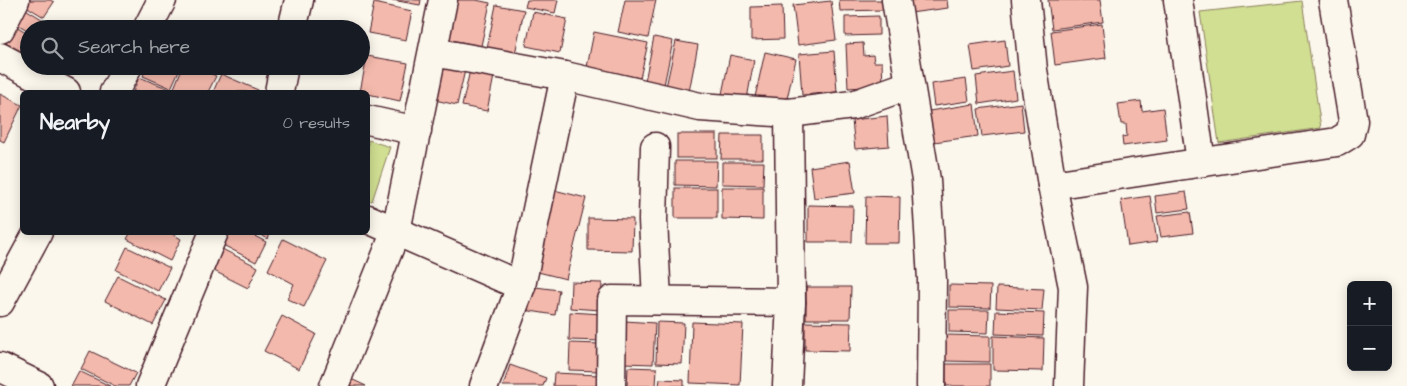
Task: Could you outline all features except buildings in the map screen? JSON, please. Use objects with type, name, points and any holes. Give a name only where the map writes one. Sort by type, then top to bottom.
[{"type":"street","points":[[0,29],[15,0]]},
{"type":"street","points":[[152,20],[162,0]]},
{"type":"street","points":[[294,20],[299,0]]},
{"type":"street","points":[[334,386],[396,231],[443,0]]},
{"type":"street","points":[[896,0],[926,180],[932,280],[932,386]]},
{"type":"street","points":[[1026,0],[1033,70],[1052,185],[1073,287],[1069,386]]},
{"type":"street","points":[[1178,0],[1202,162]]},
{"type":"street","points":[[1052,185],[1337,142],[1350,134],[1353,121],[1334,0]]},
{"type":"street","points":[[433,52],[565,76],[700,107],[789,113],[853,105],[909,85]]},
{"type":"street","points":[[0,57],[20,68]]},
{"type":"street","points":[[34,75],[62,90]]},
{"type":"street","points":[[115,90],[123,75]]},
{"type":"street","points":[[279,90],[282,75]]},
{"type":"street","points":[[484,386],[521,286],[565,76]]},
{"type":"street","points":[[787,386],[790,302],[789,113]]},
{"type":"street","points":[[370,120],[417,131]]},
{"type":"street","points":[[655,147],[653,220],[657,300]]},
{"type":"street","points":[[370,221],[521,286]]},
{"type":"street","points":[[0,302],[36,235]]},
{"type":"street","points":[[150,386],[213,235]]},
{"type":"street","points":[[612,386],[612,300],[790,302]]},
{"type":"street","points":[[0,366],[39,386]]},
{"type":"green space","points":[[1302,1],[1321,128],[1219,143],[1200,12]]},
{"type":"green space","points":[[370,141],[390,147],[372,201],[370,200]]}]
